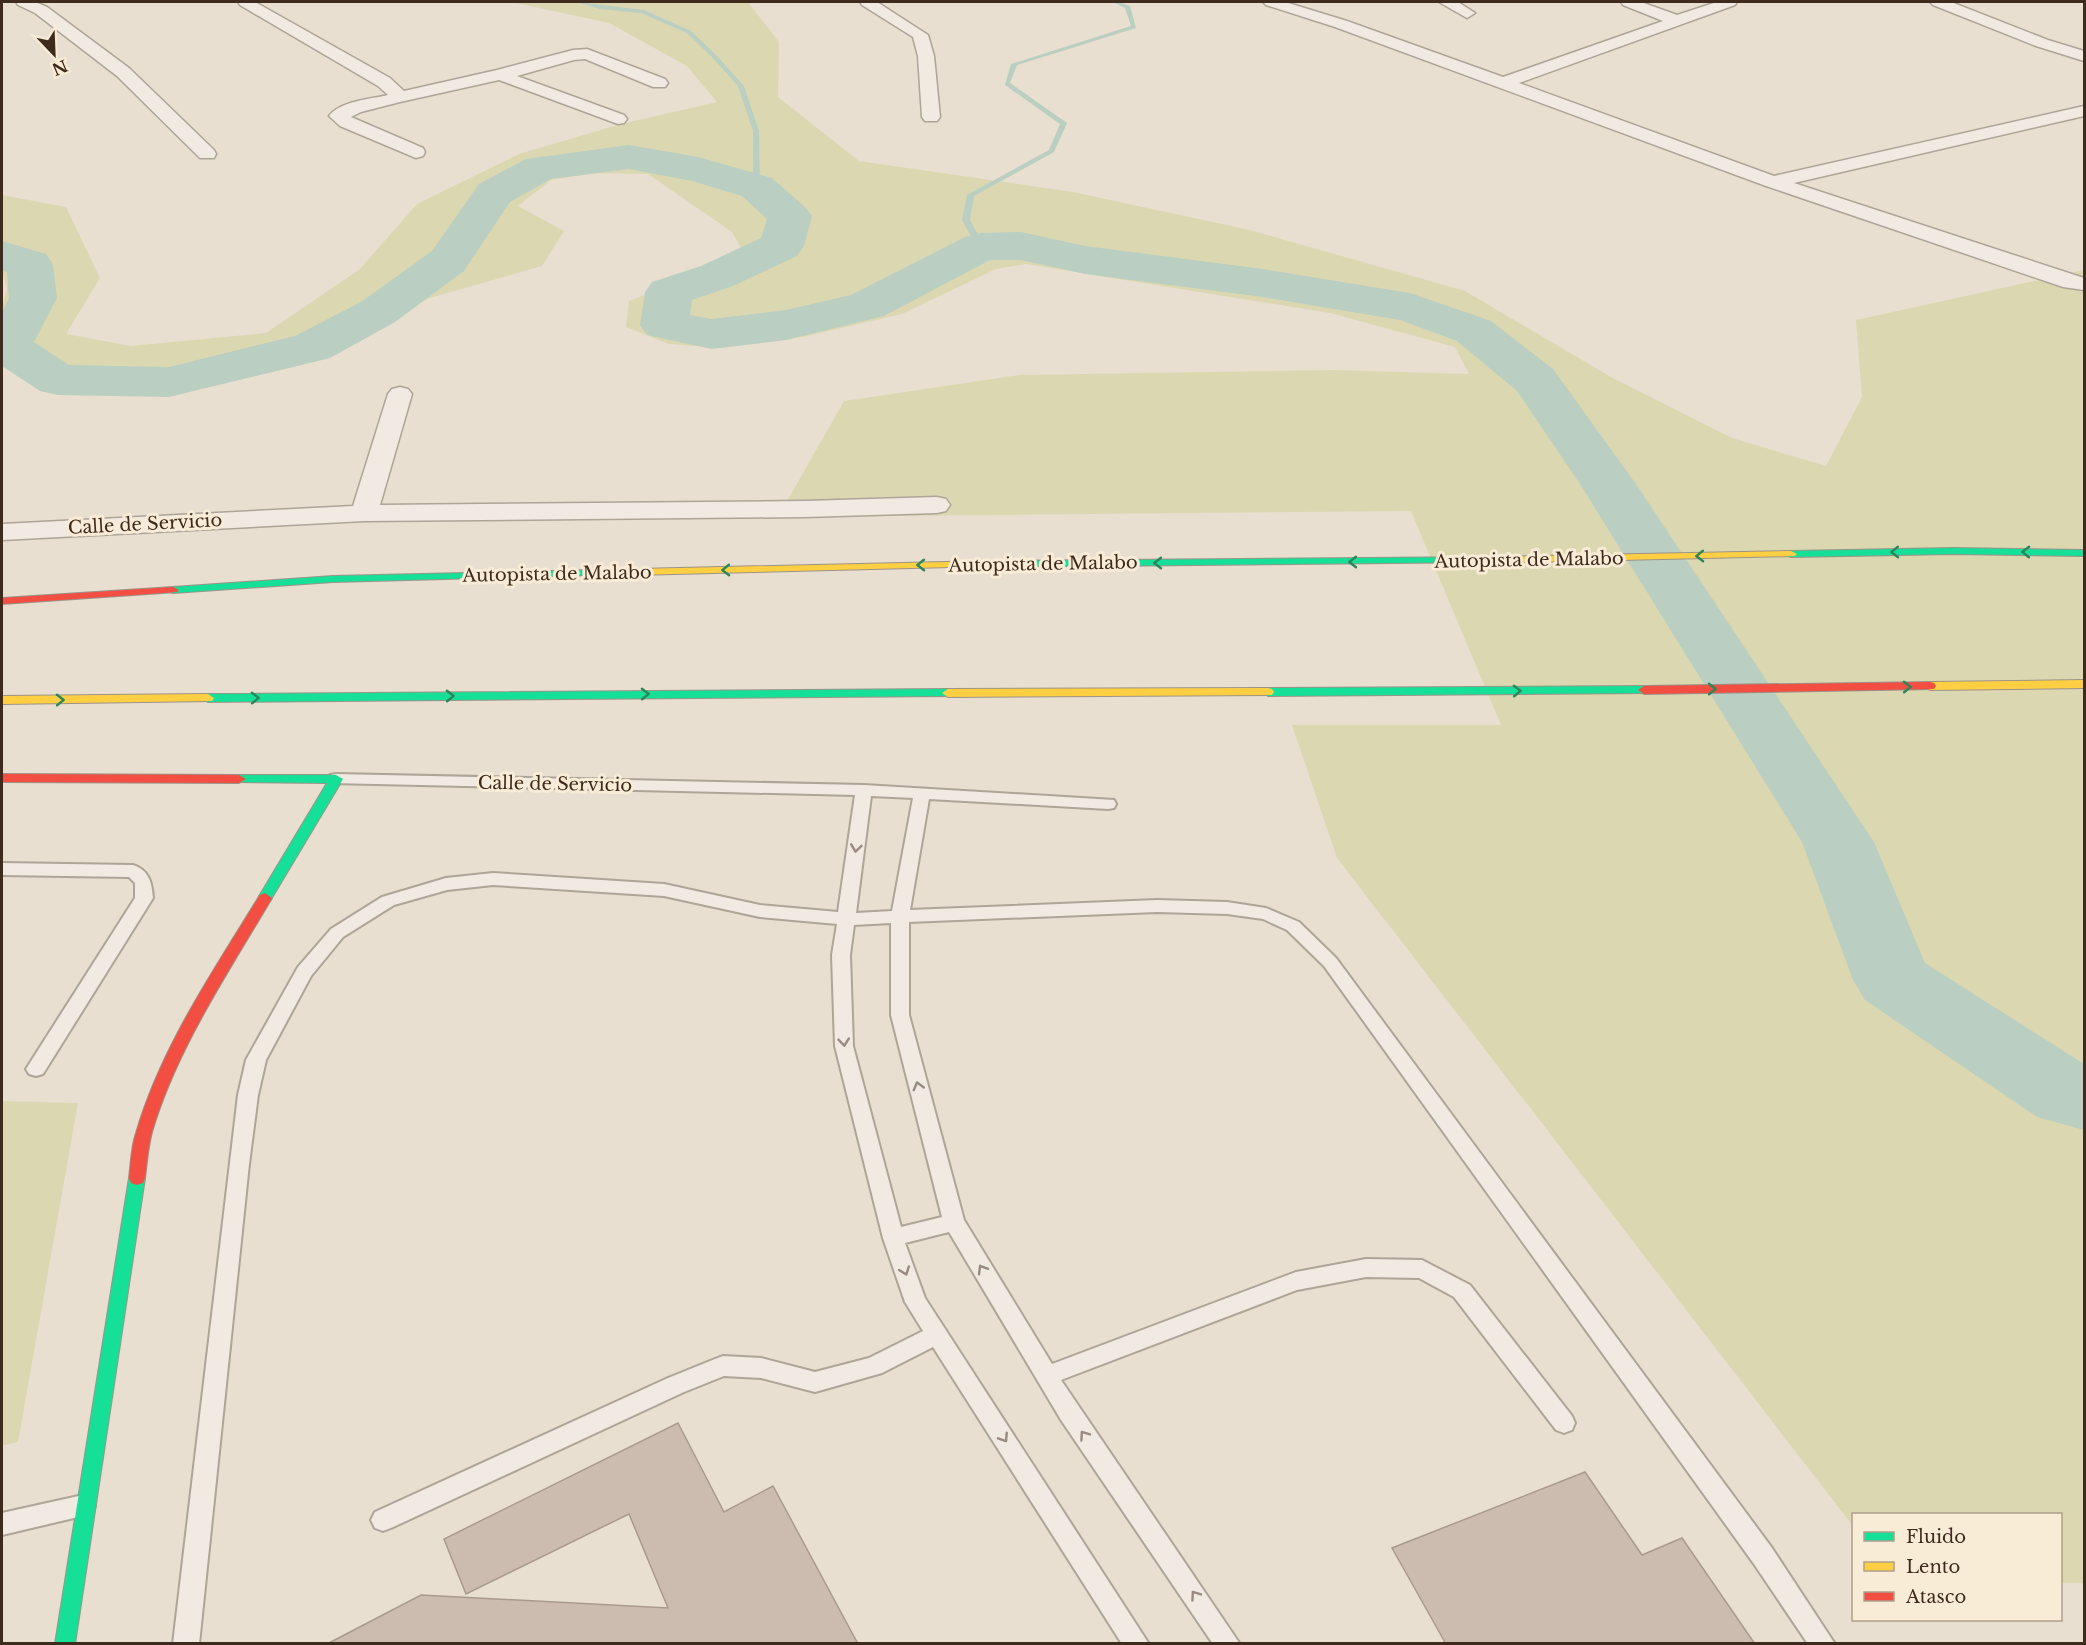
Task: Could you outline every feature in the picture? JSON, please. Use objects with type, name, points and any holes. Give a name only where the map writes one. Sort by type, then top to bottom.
[{"type":"main road","name":"Autopista de Malabo","points":[[2,601],[333,579],[1037,563],[1411,562],[1954,550],[2085,553]]},
{"type":"main road","points":[[2,700],[831,693],[1458,692],[2085,684]]},
{"type":"main road","name":"Calle de Servicio","points":[[2,778],[336,779]]},
{"type":"main road","points":[[65,1644],[144,1133],[169,1067],[197,1014],[336,779]]},
{"type":"street","points":[[23,2],[41,10],[123,72],[207,154]]},
{"type":"street","points":[[245,2],[384,82],[399,97]]},
{"type":"street","points":[[867,2],[920,35],[926,56],[931,117]]},
{"type":"street","points":[[1271,2],[1345,18],[1501,84],[1773,182],[2072,282],[2085,284]]},
{"type":"street","points":[[1448,2],[1467,12]]},
{"type":"street","points":[[1628,2],[1675,20]]},
{"type":"street","points":[[1501,84],[1730,2]]},
{"type":"street","points":[[1938,2],[2042,43],[2085,56]]},
{"type":"street","points":[[416,152],[346,122],[338,116],[355,108],[500,75],[573,55],[587,54],[659,83]]},
{"type":"street","points":[[500,75],[618,119]]},
{"type":"street","points":[[1773,182],[2085,111]]},
{"type":"street","points":[[363,513],[400,394]]},
{"type":"street","name":"Calle de Servicio","points":[[2,532],[363,513],[806,509],[937,505]]},
{"type":"lane","name":"Calle de Servicio","points":[[336,779],[864,790],[1108,804]]},
{"type":"lane","points":[[864,790],[841,955],[844,1046],[893,1238],[916,1302],[1137,1644]]},
{"type":"lane","points":[[922,792],[900,917],[900,1015],[954,1222],[1069,1413],[1228,1644]]},
{"type":"lane","points":[[2,869],[133,871],[142,881],[144,898],[36,1069]]},
{"type":"lane","points":[[186,1644],[248,1095],[256,1060],[298,981],[337,933],[388,901],[446,884],[493,879],[664,890],[760,911],[846,920],[1157,906],[1227,908],[1266,914],[1293,926],[1330,962],[1763,1556],[1823,1644]]},
{"type":"lane","points":[[893,1238],[954,1222]]},
{"type":"lane","points":[[1047,1376],[1296,1281],[1366,1268],[1422,1269],[1462,1291],[1564,1423]]},
{"type":"lane","points":[[383,1520],[676,1385],[723,1366],[761,1368],[815,1382],[874,1366],[937,1334]]},
{"type":"lane","points":[[2,1524],[87,1505]]},
{"type":"shaded area","points":[[511,2],[748,2],[779,42],[778,97],[859,161],[1073,192],[1250,230],[1465,291],[1611,377],[1732,438],[1826,466],[1862,397],[1856,320],[2084,270],[2084,1583],[2062,1583],[2062,1513],[1852,1513],[1852,1525],[1337,858],[1292,725],[1501,725],[1411,511],[778,517],[844,401],[1020,375],[1333,370],[1469,374],[1455,347],[1330,313],[1026,264],[996,269],[902,314],[803,337],[720,348],[669,344],[626,327],[629,301],[719,265],[742,250],[732,232],[648,174],[594,173],[551,180],[518,206],[564,231],[542,266],[430,298],[353,338],[288,364],[185,386],[45,390],[2,365],[2,308],[7,289],[2,271],[2,195],[66,207],[100,278],[66,334],[131,346],[266,333],[360,269],[417,204],[519,154],[621,124],[717,102],[687,66],[609,23]]},
{"type":"shaded area","points":[[2,1101],[78,1103],[18,1442],[2,1446]]},
{"type":"building","points":[[678,1423],[724,1512],[773,1486],[858,1644],[327,1644],[421,1595],[668,1608],[629,1514],[466,1594],[444,1539]]},
{"type":"building","points":[[1585,1472],[1642,1555],[1682,1538],[1755,1644],[1446,1644],[1392,1548]]},
{"type":"waterway","points":[[580,2],[600,7],[642,11],[689,32],[714,56],[741,86],[756,131],[757,187]]},
{"type":"waterway","points":[[981,247],[966,220],[971,195],[1052,151],[1064,123],[1007,84],[1014,64],[1134,27],[1128,7],[1115,2]]},
{"type":"waterway","points":[[2,255],[30,264],[33,298],[7,347],[58,380],[169,382],[312,347],[378,312],[448,261],[494,193],[541,168],[629,157],[698,170],[757,187],[790,216],[781,246],[717,276],[669,292],[664,325],[712,334],[786,325],[867,306],[981,247],[1021,246],[1085,260],[1263,283],[1410,307],[1474,331],[1535,380],[1608,484],[1838,842],[1893,980],[2067,1094],[2084,1098]]},
{"type":"traffic: fast","points":[[1791,554],[1954,551],[2084,553]]},
{"type":"traffic: fast","points":[[988,564],[1489,560]]},
{"type":"traffic: fast","points":[[173,590],[333,579],[594,573]]},
{"type":"traffic: fast","points":[[1268,692],[1644,690]]},
{"type":"traffic: fast","points":[[208,698],[948,693]]},
{"type":"traffic: fast","points":[[239,779],[336,779]]},
{"type":"traffic: fast","points":[[265,898],[336,779]]},
{"type":"traffic: fast","points":[[65,1644],[137,1178]]},
{"type":"traffic: slow","points":[[1489,560],[1791,554]]},
{"type":"traffic: slow","points":[[594,573],[988,564]]},
{"type":"traffic: slow","points":[[1930,686],[2084,684]]},
{"type":"traffic: slow","points":[[948,693],[1268,692]]},
{"type":"traffic: slow","points":[[2,700],[208,698]]},
{"type":"traffic: jam","points":[[2,601],[173,590]]},
{"type":"traffic: jam","points":[[1644,690],[1930,686]]},
{"type":"traffic: jam","points":[[2,778],[239,779]]},
{"type":"traffic: jam","points":[[137,1178],[144,1132],[167,1071],[197,1012],[265,898]]}]
